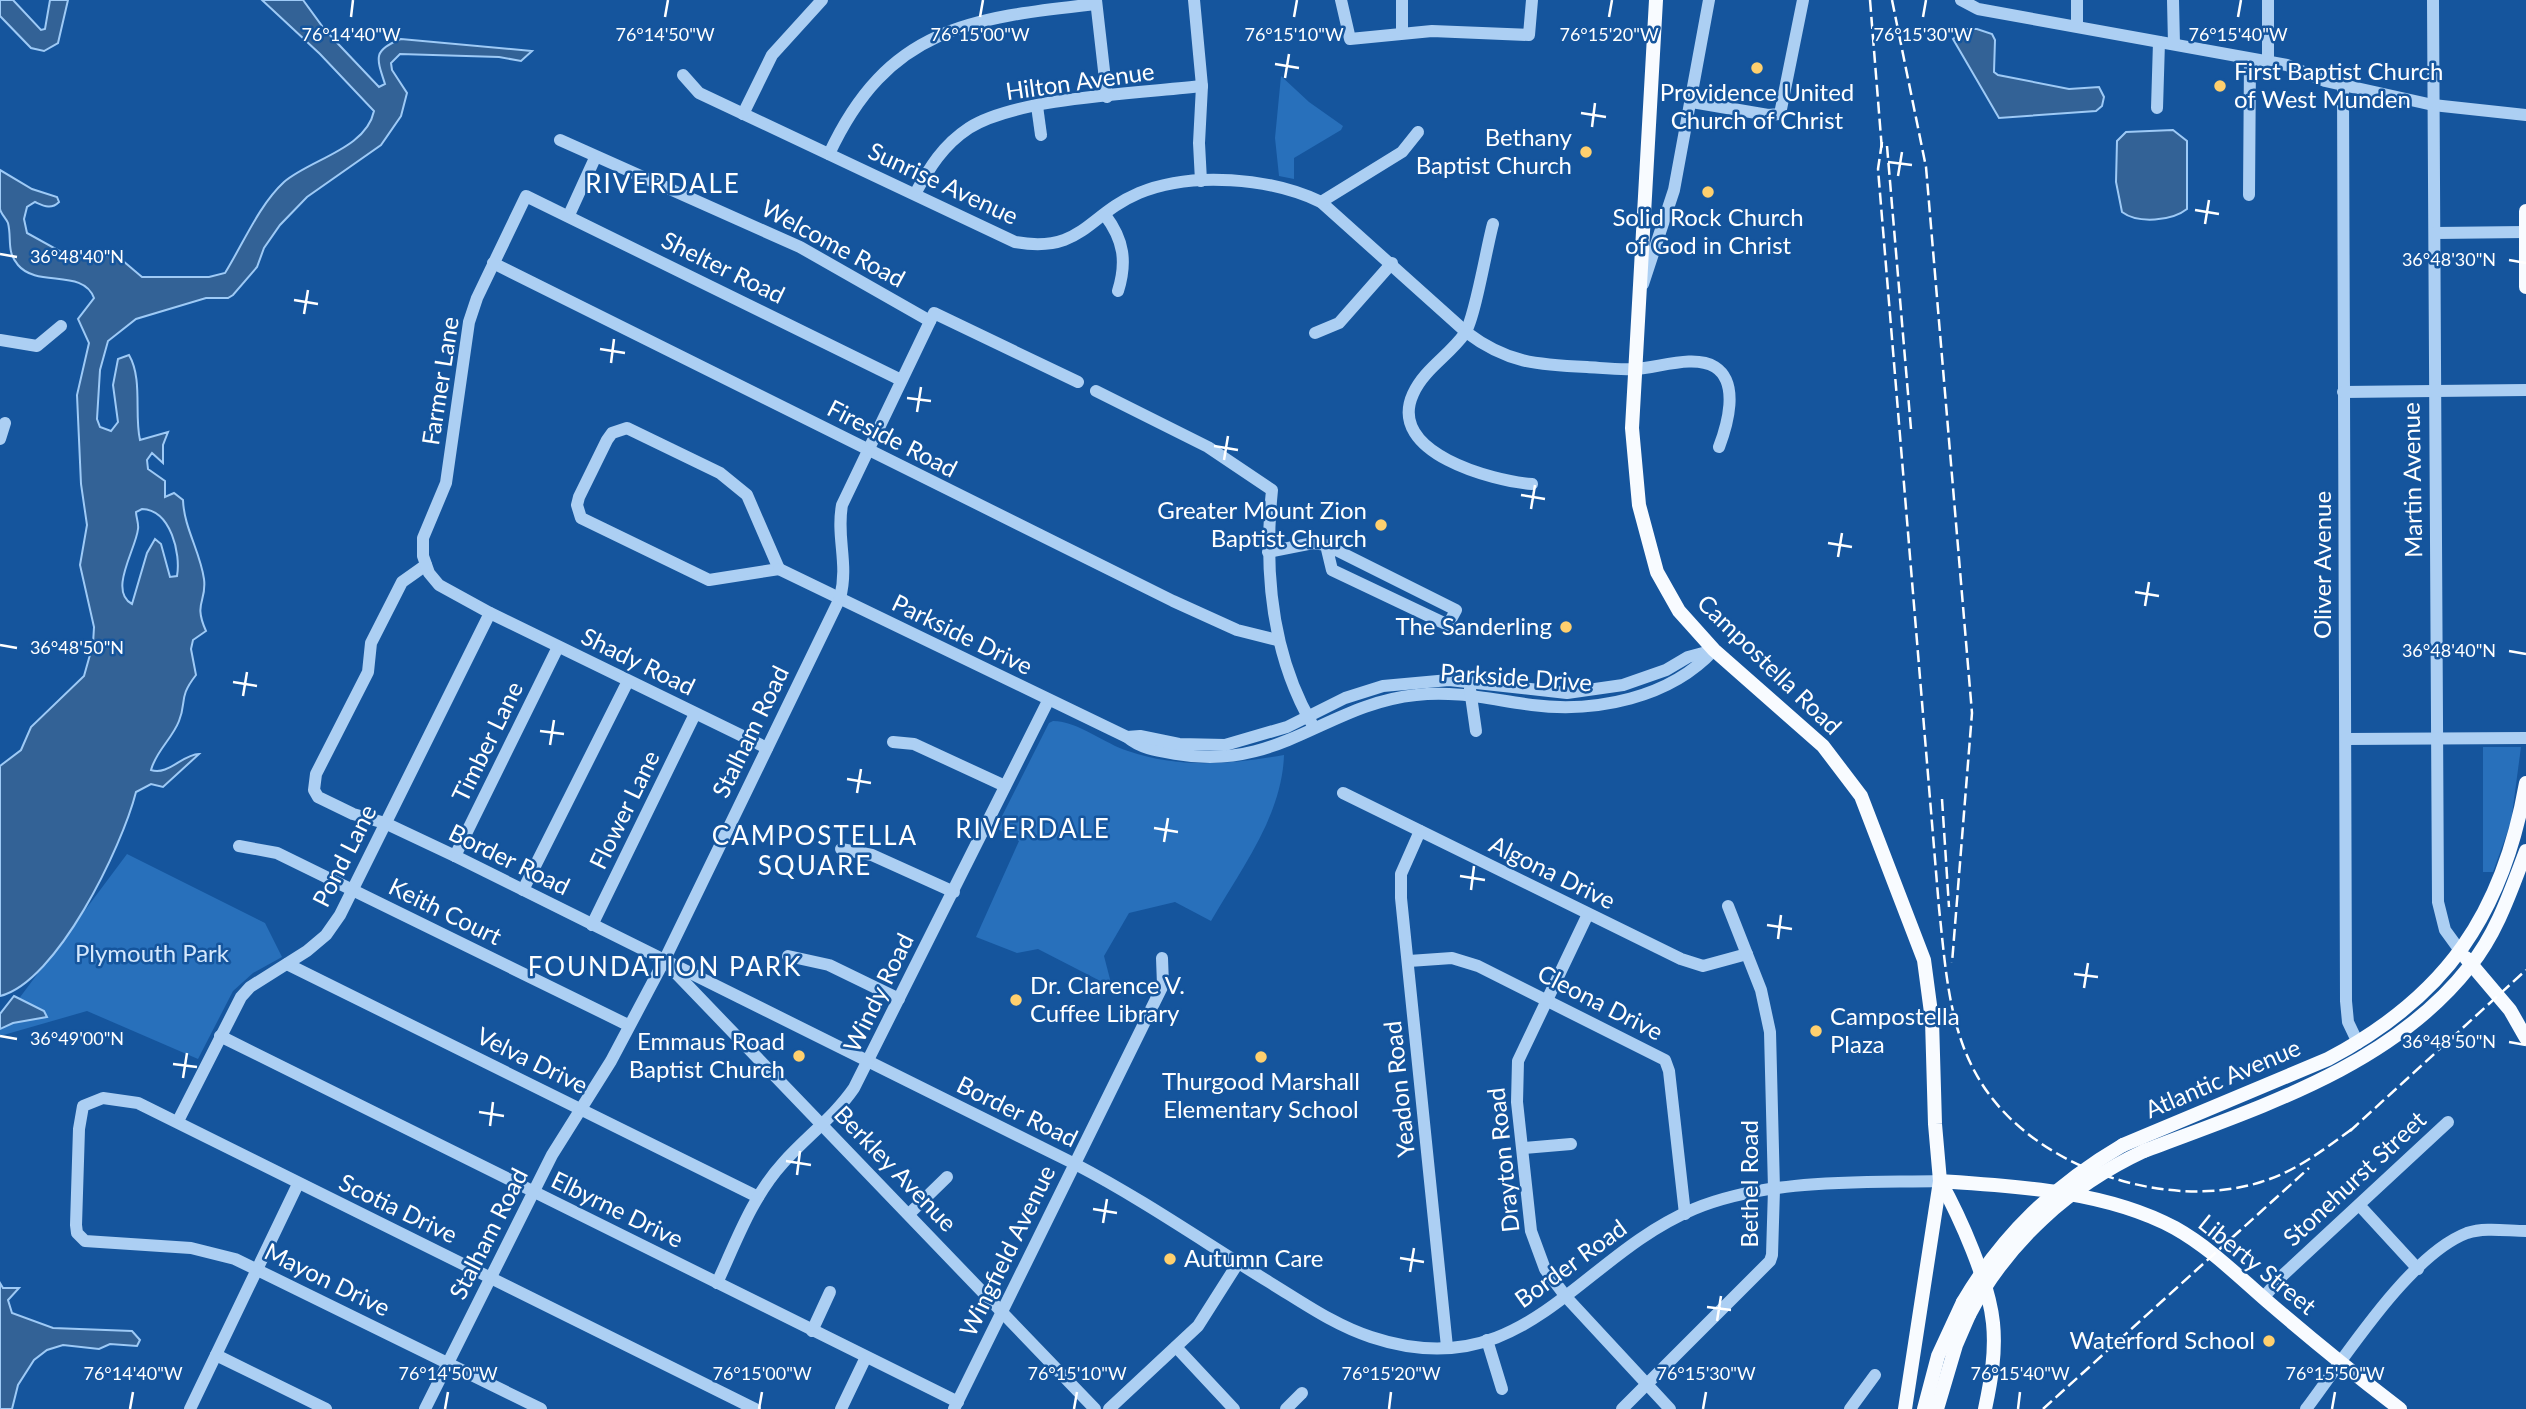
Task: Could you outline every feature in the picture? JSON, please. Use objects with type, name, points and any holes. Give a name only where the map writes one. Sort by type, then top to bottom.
[{"type":"main road","name":"Campostella Road","points":[[1656,0],[1635,369],[1633,461],[1645,533],[1657,572],[1670,598],[1714,650],[1823,746],[1861,796],[1874,824],[1924,960],[1929,986],[1934,1124],[1940,1181]]},
{"type":"main road","points":[[2526,211],[2526,287]]},
{"type":"main road","name":"Atlantic Avenue","points":[[1924,1409],[1938,1356],[2006,1239],[2042,1201],[2077,1174],[2123,1146],[2315,1065],[2358,1043],[2404,1010],[2462,952],[2487,906],[2507,860],[2526,783]]},
{"type":"main road","name":"Atlantic Avenue","points":[[1937,1409],[1966,1309],[2049,1212],[2095,1176],[2144,1151],[2339,1071],[2369,1056],[2424,1015],[2472,965],[2494,928],[2526,851]]},
{"type":"main road","points":[[2462,952],[2525,1032]]},
{"type":"main road","points":[[1905,1409],[1940,1181]]},
{"type":"main road","points":[[1940,1181],[1990,1301],[1994,1343],[1985,1409]]},
{"type":"main road","name":"Liberty Street","points":[[1940,1181],[2041,1189],[2139,1213],[2193,1239],[2340,1364],[2400,1409]]},
{"type":"street","points":[[743,114],[772,55],[822,0]]},
{"type":"street","points":[[1194,0],[1202,86],[1199,143],[1201,181]]},
{"type":"street","points":[[1341,0],[1350,39],[1402,32],[1529,35],[1532,0]]},
{"type":"street","points":[[1402,0],[1402,32]]},
{"type":"street","points":[[1640,291],[1674,190],[1709,0]]},
{"type":"street","points":[[1692,102],[1768,115],[1780,114],[1803,0]]},
{"type":"street","points":[[1961,0],[1978,9],[2268,61],[2343,85],[2433,105],[2526,115]]},
{"type":"street","points":[[2077,0],[2077,26]]},
{"type":"street","points":[[2173,0],[2174,44]]},
{"type":"street","points":[[2268,0],[2268,61]]},
{"type":"street","name":"Martin Avenue","points":[[2433,0],[2433,391],[2439,912],[2445,930],[2462,952]]},
{"type":"street","points":[[829,154],[849,116],[876,82],[927,41],[957,27],[990,17],[1096,2],[1107,97]]},
{"type":"street","points":[[2157,108],[2159,42]]},
{"type":"street","points":[[2249,195],[2250,59]]},
{"type":"street","name":"Sunrise Avenue","points":[[683,75],[699,93],[996,234],[1030,245],[1071,239],[1139,193],[1201,181],[1273,185],[1321,202],[1466,331],[1490,349],[1514,359],[1552,365],[1635,369],[1688,363],[1714,367],[1726,383],[1729,403],[1727,425],[1719,447]]},
{"type":"street","name":"Oliver Avenue","points":[[2343,85],[2347,1014],[2358,1043]]},
{"type":"street","name":"Hilton Avenue","points":[[915,194],[942,151],[969,128],[997,115],[1037,106],[1202,86]]},
{"type":"street","points":[[1037,106],[1041,135]]},
{"type":"street","points":[[1321,202],[1402,152],[1418,132]]},
{"type":"street","name":"Welcome Road","points":[[560,140],[595,158],[736,216],[800,247],[930,321]]},
{"type":"street","points":[[569,215],[595,158]]},
{"type":"street","name":"Shelter Road","points":[[526,196],[901,380]]},
{"type":"street","name":"Farmer Lane","points":[[426,565],[423,538],[446,483],[472,312],[526,196]]},
{"type":"street","points":[[1105,215],[1117,230],[1125,260],[1118,291]]},
{"type":"street","points":[[1493,223],[1466,331],[1413,395],[1410,413],[1414,432],[1433,453],[1504,482],[1532,484]]},
{"type":"street","points":[[2435,233],[2525,232]]},
{"type":"street","name":"Fireside Road","points":[[493,263],[1173,601],[1237,630],[1277,640]]},
{"type":"street","points":[[1315,333],[1339,323],[1392,263]]},
{"type":"street","points":[[930,321],[934,313],[1077,382]]},
{"type":"street","name":"Stalham Road","points":[[425,1409],[533,1192],[580,1108],[611,1061],[664,961],[840,598],[845,570],[839,519],[842,505],[930,321]]},
{"type":"street","points":[[0,340],[37,346],[61,326]]},
{"type":"street","points":[[2343,392],[2526,390]]},
{"type":"street","points":[[1096,391],[1208,447],[1272,490],[1268,552],[1277,640],[1315,730]]},
{"type":"street","points":[[0,439],[5,423]]},
{"type":"street","points":[[620,430],[635,430],[729,479],[747,495],[779,569],[709,580],[586,522],[578,512],[579,497],[607,440],[620,430]]},
{"type":"street","points":[[1268,552],[1313,543],[1326,545],[1456,610],[1448,625],[1332,570],[1326,545]]},
{"type":"street","name":"Shady Road","points":[[426,565],[439,585],[490,613],[767,748]]},
{"type":"street","name":"Border Road","points":[[426,565],[402,582],[371,643],[368,672],[313,781],[318,797],[353,814],[386,823],[455,856],[1075,1164],[1131,1193],[1319,1313],[1359,1333],[1402,1344],[1447,1347],[1487,1340],[1532,1322],[1567,1298],[1623,1249],[1685,1214],[1723,1199],[1774,1189],[1940,1181]]},
{"type":"street","name":"Parkside Drive","points":[[779,569],[1127,737],[1138,746],[1161,752],[1199,758],[1252,754],[1390,700],[1470,688]]},
{"type":"street","name":"Pond Lane","points":[[178,1121],[234,1007],[250,987],[307,951],[333,927],[490,613]]},
{"type":"street","name":"Timber Lane","points":[[455,856],[558,647]]},
{"type":"street","name":"Parkside Drive","points":[[1127,737],[1140,736],[1179,744],[1225,745],[1254,739],[1308,717],[1345,698],[1383,687],[1426,680],[1470,688],[1534,706],[1601,705],[1673,683],[1695,671],[1714,650]]},
{"type":"street","points":[[523,890],[628,681]]},
{"type":"street","points":[[1470,688],[1476,731]]},
{"type":"street","name":"Windy Road","points":[[717,1283],[758,1197],[782,1163],[847,1098],[869,1063],[1048,701]]},
{"type":"street","name":"Flower Lane","points":[[592,925],[695,714]]},
{"type":"street","points":[[2346,739],[2526,738]]},
{"type":"street","points":[[893,742],[914,744],[1005,786]]},
{"type":"street","name":"Algona Drive","points":[[1343,793],[1693,964],[1716,965],[1747,954]]},
{"type":"street","name":"Yeadon Road","points":[[1420,831],[1401,874],[1447,1347]]},
{"type":"street","name":"Keith Court","points":[[239,846],[277,853],[628,1025]]},
{"type":"street","points":[[841,849],[872,855],[954,892]]},
{"type":"street","name":"Bethel Road","points":[[1622,1409],[1770,1261],[1774,1247],[1770,1032],[1760,990],[1728,906]]},
{"type":"street","name":"Drayton Road","points":[[1588,914],[1518,1061],[1517,1101],[1531,1231],[1537,1253],[1567,1298],[1670,1409]]},
{"type":"street","points":[[788,956],[829,965],[899,999]]},
{"type":"street","name":"Wingfield Avenue","points":[[956,1406],[1163,985],[1163,958]]},
{"type":"street","name":"Cleona Drive","points":[[1409,961],[1440,958],[1464,961],[1547,999],[1665,1060],[1685,1214]]},
{"type":"street","name":"Berkley Avenue","points":[[664,961],[1095,1409]]},
{"type":"street","name":"Velva Drive","points":[[287,964],[758,1197]]},
{"type":"street","points":[[706,1004],[711,993],[719,988]]},
{"type":"street","name":"Elbyrne Drive","points":[[220,1036],[866,1357],[956,1406]]},
{"type":"street","name":"Scotia Drive","points":[[81,1238],[76,1224],[80,1111],[86,1103],[95,1099],[138,1103],[755,1409]]},
{"type":"street","name":"Stonehurst Street","points":[[2263,1298],[2283,1275],[2448,1122]]},
{"type":"street","points":[[1524,1148],[1571,1144]]},
{"type":"street","points":[[909,1214],[947,1177]]},
{"type":"street","points":[[190,1409],[298,1184]]},
{"type":"street","points":[[2360,1206],[2418,1269]]},
{"type":"street","points":[[2306,1409],[2384,1305],[2418,1269],[2447,1245],[2470,1232],[2526,1231]]},
{"type":"street","name":"Mayon Drive","points":[[81,1238],[90,1243],[212,1251],[258,1269],[541,1409]]},
{"type":"street","points":[[1109,1409],[1205,1318],[1238,1263]]},
{"type":"street","points":[[812,1331],[830,1292]]},
{"type":"street","points":[[1487,1340],[1502,1390]]},
{"type":"street","points":[[1176,1347],[1234,1409]]},
{"type":"street","points":[[216,1355],[326,1409]]},
{"type":"street","points":[[841,1409],[866,1357]]},
{"type":"street","points":[[1850,1409],[1875,1375]]},
{"type":"street","points":[[1286,1409],[1302,1393]]},
{"type":"green space","points":[[1281,76],[1309,102],[1343,126],[1341,130],[1294,158],[1294,179],[1279,176],[1275,138]]},
{"type":"green space","points":[[1053,721],[1072,725],[1119,748],[1147,757],[1186,763],[1245,761],[1284,755],[1282,778],[1268,821],[1211,921],[1175,902],[1129,913],[1104,956],[1112,987],[1038,949],[1017,953],[976,937],[1019,841],[996,828],[1049,723]]},
{"type":"green space","points":[[2483,747],[2521,747],[2511,822],[2493,872],[2483,872]]},
{"type":"green space","name":"Plymouth Park","points":[[127,854],[265,923],[282,957],[253,973],[233,991],[198,1059],[87,1011],[0,1036],[0,1024]]},
{"type":"shaded area","points":[[0,0],[13,0],[41,30],[45,29],[50,0],[68,0],[58,43],[44,51],[31,48],[0,16]]},
{"type":"shaded area","points":[[262,0],[303,0],[325,30],[379,87],[385,84],[379,61],[381,51],[401,39],[532,51],[521,61],[499,57],[400,54],[391,63],[392,70],[407,93],[401,116],[381,145],[307,197],[280,225],[264,248],[257,267],[233,295],[228,298],[206,298],[136,319],[108,341],[100,370],[97,419],[100,427],[111,431],[118,422],[113,385],[118,359],[129,355],[136,375],[140,440],[168,432],[163,445],[163,463],[152,453],[147,460],[148,469],[165,481],[165,497],[174,493],[183,500],[186,520],[204,579],[200,608],[206,631],[193,640],[191,649],[196,675],[185,694],[176,727],[156,757],[151,770],[169,768],[187,757],[199,754],[163,787],[151,784],[136,792],[102,877],[64,940],[43,966],[22,985],[0,996],[0,766],[21,750],[31,727],[84,676],[93,644],[94,627],[80,565],[87,525],[81,484],[77,395],[89,343],[78,319],[94,298],[80,283],[36,276],[26,272],[14,260],[8,223],[0,209],[0,170],[32,189],[57,197],[59,202],[50,207],[35,202],[27,207],[24,219],[27,233],[74,259],[116,255],[142,277],[209,277],[225,273],[259,213],[275,191],[295,174],[349,144],[369,124],[374,111],[320,54]],"holes":[[[142,509],[152,511],[167,525],[172,535],[177,556],[177,576],[170,577],[161,544],[155,539],[147,553],[132,604],[125,598],[123,580],[138,529],[136,512]]]},
{"type":"shaded area","points":[[1966,29],[1992,34],[1995,40],[1994,72],[1998,75],[2069,89],[2099,87],[2104,97],[2102,106],[2096,111],[1999,118],[1953,39]]},
{"type":"shaded area","points":[[2173,130],[2187,141],[2187,209],[2155,220],[2129,216],[2122,212],[2116,182],[2117,141],[2126,132]]},
{"type":"shaded area","points":[[14,996],[44,1011],[47,1017],[13,1023],[0,1029],[0,1014]]},
{"type":"shaded area","points":[[0,1283],[3,1288],[19,1288],[8,1300],[12,1313],[53,1328],[132,1331],[140,1340],[137,1346],[110,1344],[99,1349],[63,1345],[47,1350],[34,1360],[18,1385],[12,1409],[0,1409]]},
{"type":"railway","points":[[1870,0],[1882,150]]},
{"type":"railway","points":[[1892,0],[1926,167],[1972,713],[1952,963]]},
{"type":"railway","points":[[1882,142],[1878,169],[1939,908],[1953,1013],[1975,1072],[1997,1105],[2027,1133],[2061,1156],[2100,1174],[2140,1185],[2182,1191],[2223,1190],[2261,1182],[2299,1165],[2356,1126]]},
{"type":"railway","points":[[1887,146],[1911,429]]},
{"type":"railway","points":[[1942,799],[1949,907]]},
{"type":"railway","points":[[2350,1131],[2526,970]]},
{"type":"railway","points":[[2043,1409],[2309,1168]]},
{"type":"place","name":"Providence United Church of Christ","points":[[1757,68]]},
{"type":"place","name":"First Baptist Church of West Munden","points":[[2220,86]]},
{"type":"place","name":"Bethany Baptist Church","points":[[1586,152]]},
{"type":"place","name":"Solid Rock Church of God in Christ","points":[[1708,192]]},
{"type":"place","name":"Greater Mount Zion Baptist Church","points":[[1381,525]]},
{"type":"place","name":"The Sanderling","points":[[1566,627]]},
{"type":"place","name":"Dr. Clarence V. Cuffee Library","points":[[1016,1000]]},
{"type":"place","name":"Campostella Plaza","points":[[1816,1031]]},
{"type":"place","name":"Emmaus Road Baptist Church","points":[[799,1056]]},
{"type":"place","name":"Thurgood Marshall Elementary School","points":[[1261,1057]]},
{"type":"place","name":"Autumn Care","points":[[1170,1259]]},
{"type":"place","name":"Waterford School","points":[[2269,1341]]},
{"type":"district","name":"RIVERDALE","points":[[663,184]]},
{"type":"district","name":"RIVERDALE","points":[[1033,829]]},
{"type":"district","name":"CAMPOSTELLA SQUARE","points":[[815,851]]},
{"type":"district","name":"FOUNDATION PARK","points":[[665,967]]}]
